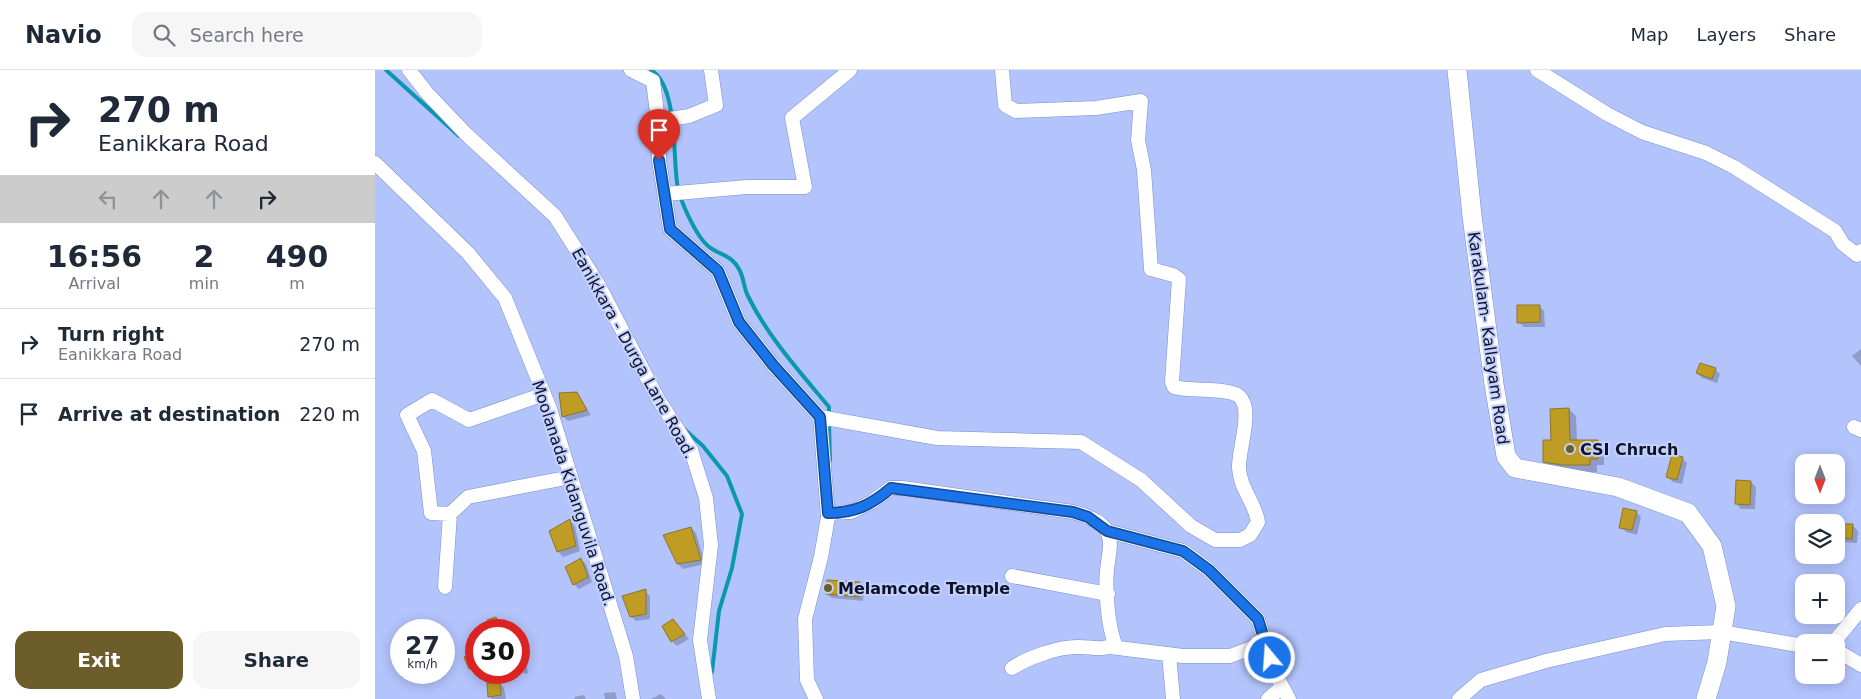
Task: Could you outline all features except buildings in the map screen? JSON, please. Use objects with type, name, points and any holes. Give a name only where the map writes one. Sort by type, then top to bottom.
[{"type":"street","name":"Eanikkara - Durga Lane Road.","points":[[409,70],[427,93],[477,144],[555,216],[598,284],[658,399],[691,450],[706,498],[711,545],[700,640],[709,699]]},
{"type":"street","points":[[631,70],[653,81],[666,120],[659,160],[670,229],[718,271],[739,322],[773,365],[826,418],[937,438],[1081,442],[1141,480],[1191,526],[1215,540],[1240,540],[1251,535],[1259,522],[1256,511],[1243,490],[1239,468],[1246,407],[1239,396],[1227,392],[1188,391],[1174,387],[1172,382],[1179,279],[1173,275],[1151,269],[1144,170],[1138,140],[1141,101],[1096,108],[1016,111],[1005,106],[1003,70]]},
{"type":"street","points":[[666,120],[689,116],[715,105],[711,70]]},
{"type":"street","points":[[665,194],[747,187],[805,187],[792,118],[850,70]]},
{"type":"street","name":"Karakulam- Kallayam Road","points":[[1457,70],[1471,216],[1506,456],[1515,468],[1618,487],[1688,514],[1712,546],[1726,606],[1709,698]]},
{"type":"street","points":[[1537,70],[1607,114],[1642,132],[1706,154],[1734,167],[1835,231],[1843,244],[1857,255],[1861,251]]},
{"type":"street","name":"Moolanada Kidanguvila Road.","points":[[375,163],[468,253],[505,298],[544,394],[571,477],[625,656],[633,699]]},
{"type":"street","points":[[450,514],[431,513],[424,451],[407,415],[433,400],[469,420],[544,394]]},
{"type":"street","points":[[816,699],[807,680],[805,620],[831,513],[826,418]]},
{"type":"street","points":[[445,587],[450,514],[468,497],[571,477]]},
{"type":"street","points":[[831,513],[851,512],[872,502],[891,488],[903,488],[1073,512],[1088,517],[1107,531],[1183,551],[1226,586],[1258,619],[1265,643],[1286,693],[1267,699]]},
{"type":"street","points":[[1107,531],[1110,552],[1107,571],[1108,594],[1112,635],[1115,644],[1109,647]]},
{"type":"street","points":[[1013,576],[1108,594]]},
{"type":"street","points":[[1841,634],[1861,609]]},
{"type":"street","points":[[1459,699],[1481,680],[1546,661],[1665,634],[1721,632],[1795,644]]},
{"type":"street","points":[[1012,668],[1052,651],[1075,647],[1109,647],[1169,654],[1230,656],[1265,643]]},
{"type":"street","points":[[1169,654],[1173,699]]},
{"type":"street","points":[[1845,656],[1861,666]]},
{"type":"waterway","points":[[386,70],[459,136]]},
{"type":"waterway","points":[[651,70],[660,79],[670,107],[678,189],[690,219],[708,246],[730,258],[737,265],[747,293],[765,326],[785,354],[829,407],[829,416]]},
{"type":"waterway","points":[[829,423],[830,461]]},
{"type":"waterway","points":[[683,428],[703,446],[727,476],[742,514],[732,568],[719,611],[712,672]]},
{"type":"place","name":"CSI Chruch","points":[[1570,449]]},
{"type":"place","name":"Melamcode Temple","points":[[828,588]]},
{"type":"route","points":[[659,160],[670,229],[718,271],[739,322],[773,365],[820,417],[828,513],[851,512],[872,502],[891,488],[903,488],[1073,512],[1088,517],[1107,531],[1183,551],[1191,556],[1209,570],[1258,619],[1270,658]]}]
